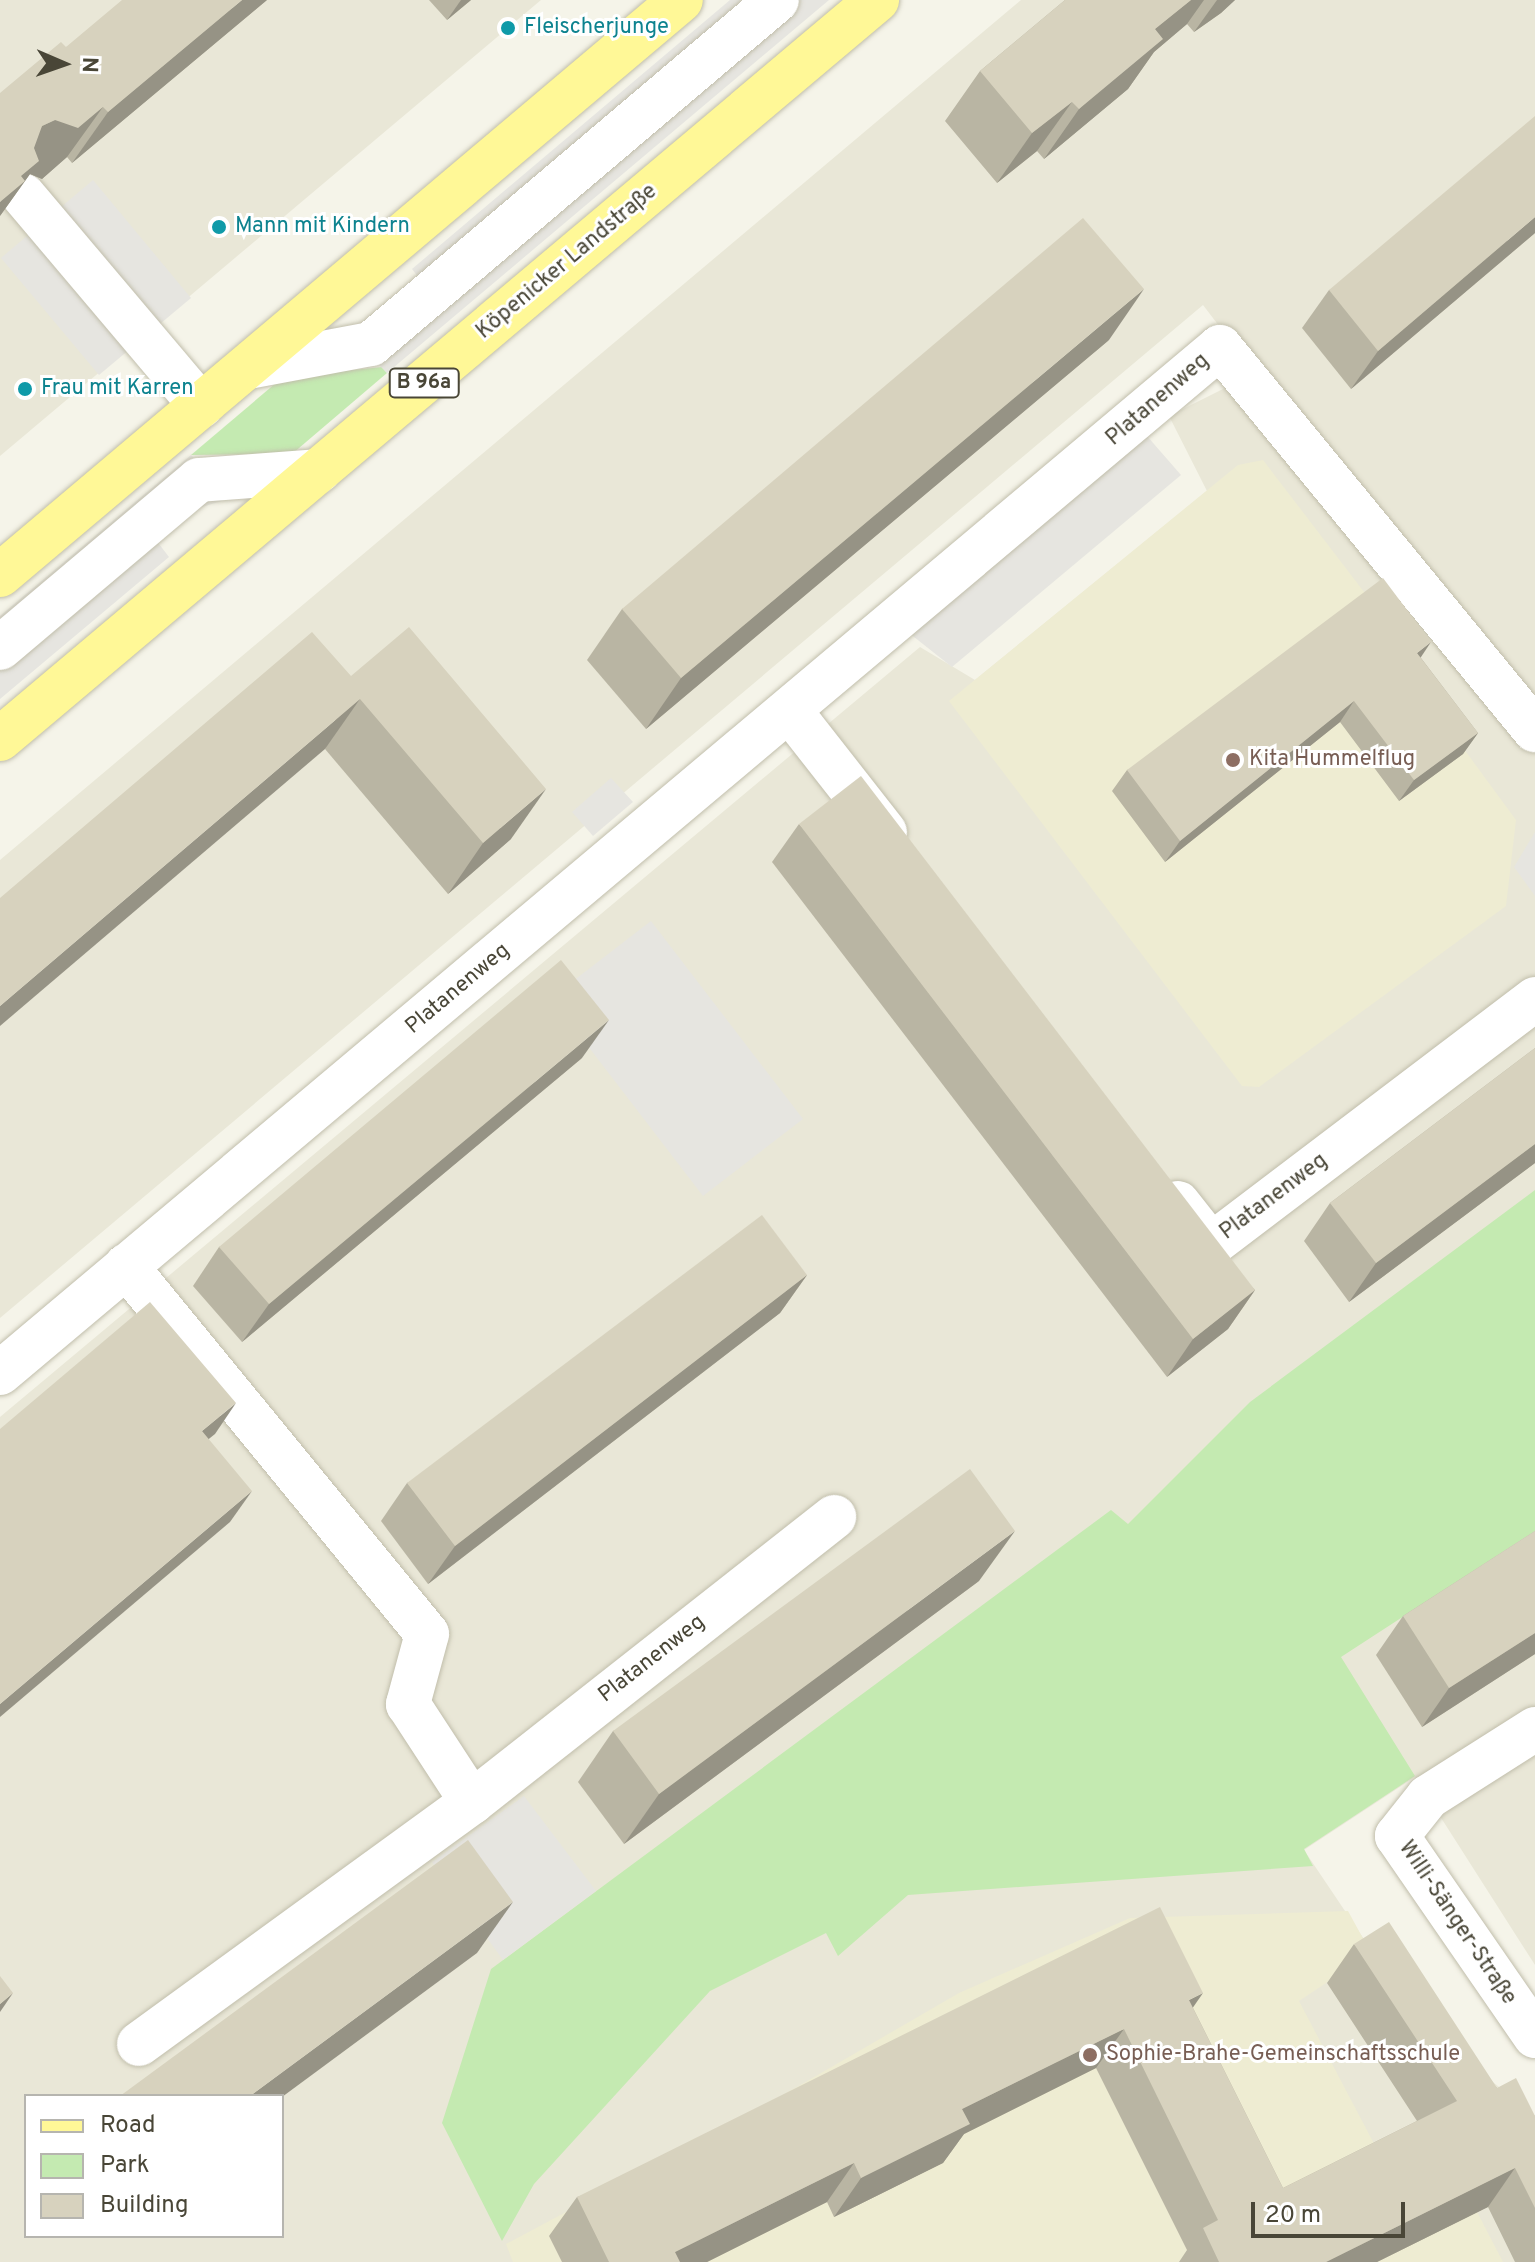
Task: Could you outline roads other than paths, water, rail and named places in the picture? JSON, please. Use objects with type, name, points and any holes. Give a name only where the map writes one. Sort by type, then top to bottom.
[{"type":"main road","points":[[0,575],[681,0]]},
{"type":"main road","name":"Köpenicker Landstraße","points":[[0,739],[877,0]]},
{"type":"street","points":[[248,367],[371,344],[777,0]]},
{"type":"street","points":[[23,195],[201,406]]},
{"type":"street","name":"Platanenweg","points":[[0,1373],[1220,347],[1535,730]]},
{"type":"street","points":[[0,648],[199,480],[319,471]]},
{"type":"street","points":[[790,711],[907,860]]},
{"type":"street","name":"Platanenweg","points":[[1152,1171],[1211,1245],[1535,999]]},
{"type":"street","points":[[126,1266],[427,1634],[408,1704],[472,1802]]},
{"type":"street","name":"Platanenweg","points":[[139,2044],[472,1802],[834,1517]]},
{"type":"street","name":"Willi-Sänger-Straße","points":[[1535,1729],[1428,1797],[1397,1836],[1535,2036]]},
{"type":"place","name":"Fleischerjunge","points":[[508,28]]},
{"type":"place","name":"Mann mit Kindern","points":[[219,227]]},
{"type":"place","name":"Frau mit Karren","points":[[25,389]]},
{"type":"place","name":"Kita Hummelflug","points":[[1233,760]]},
{"type":"place","name":"Sophie-Brahe-Gemeinschaftsschule","points":[[1090,2055]]}]
